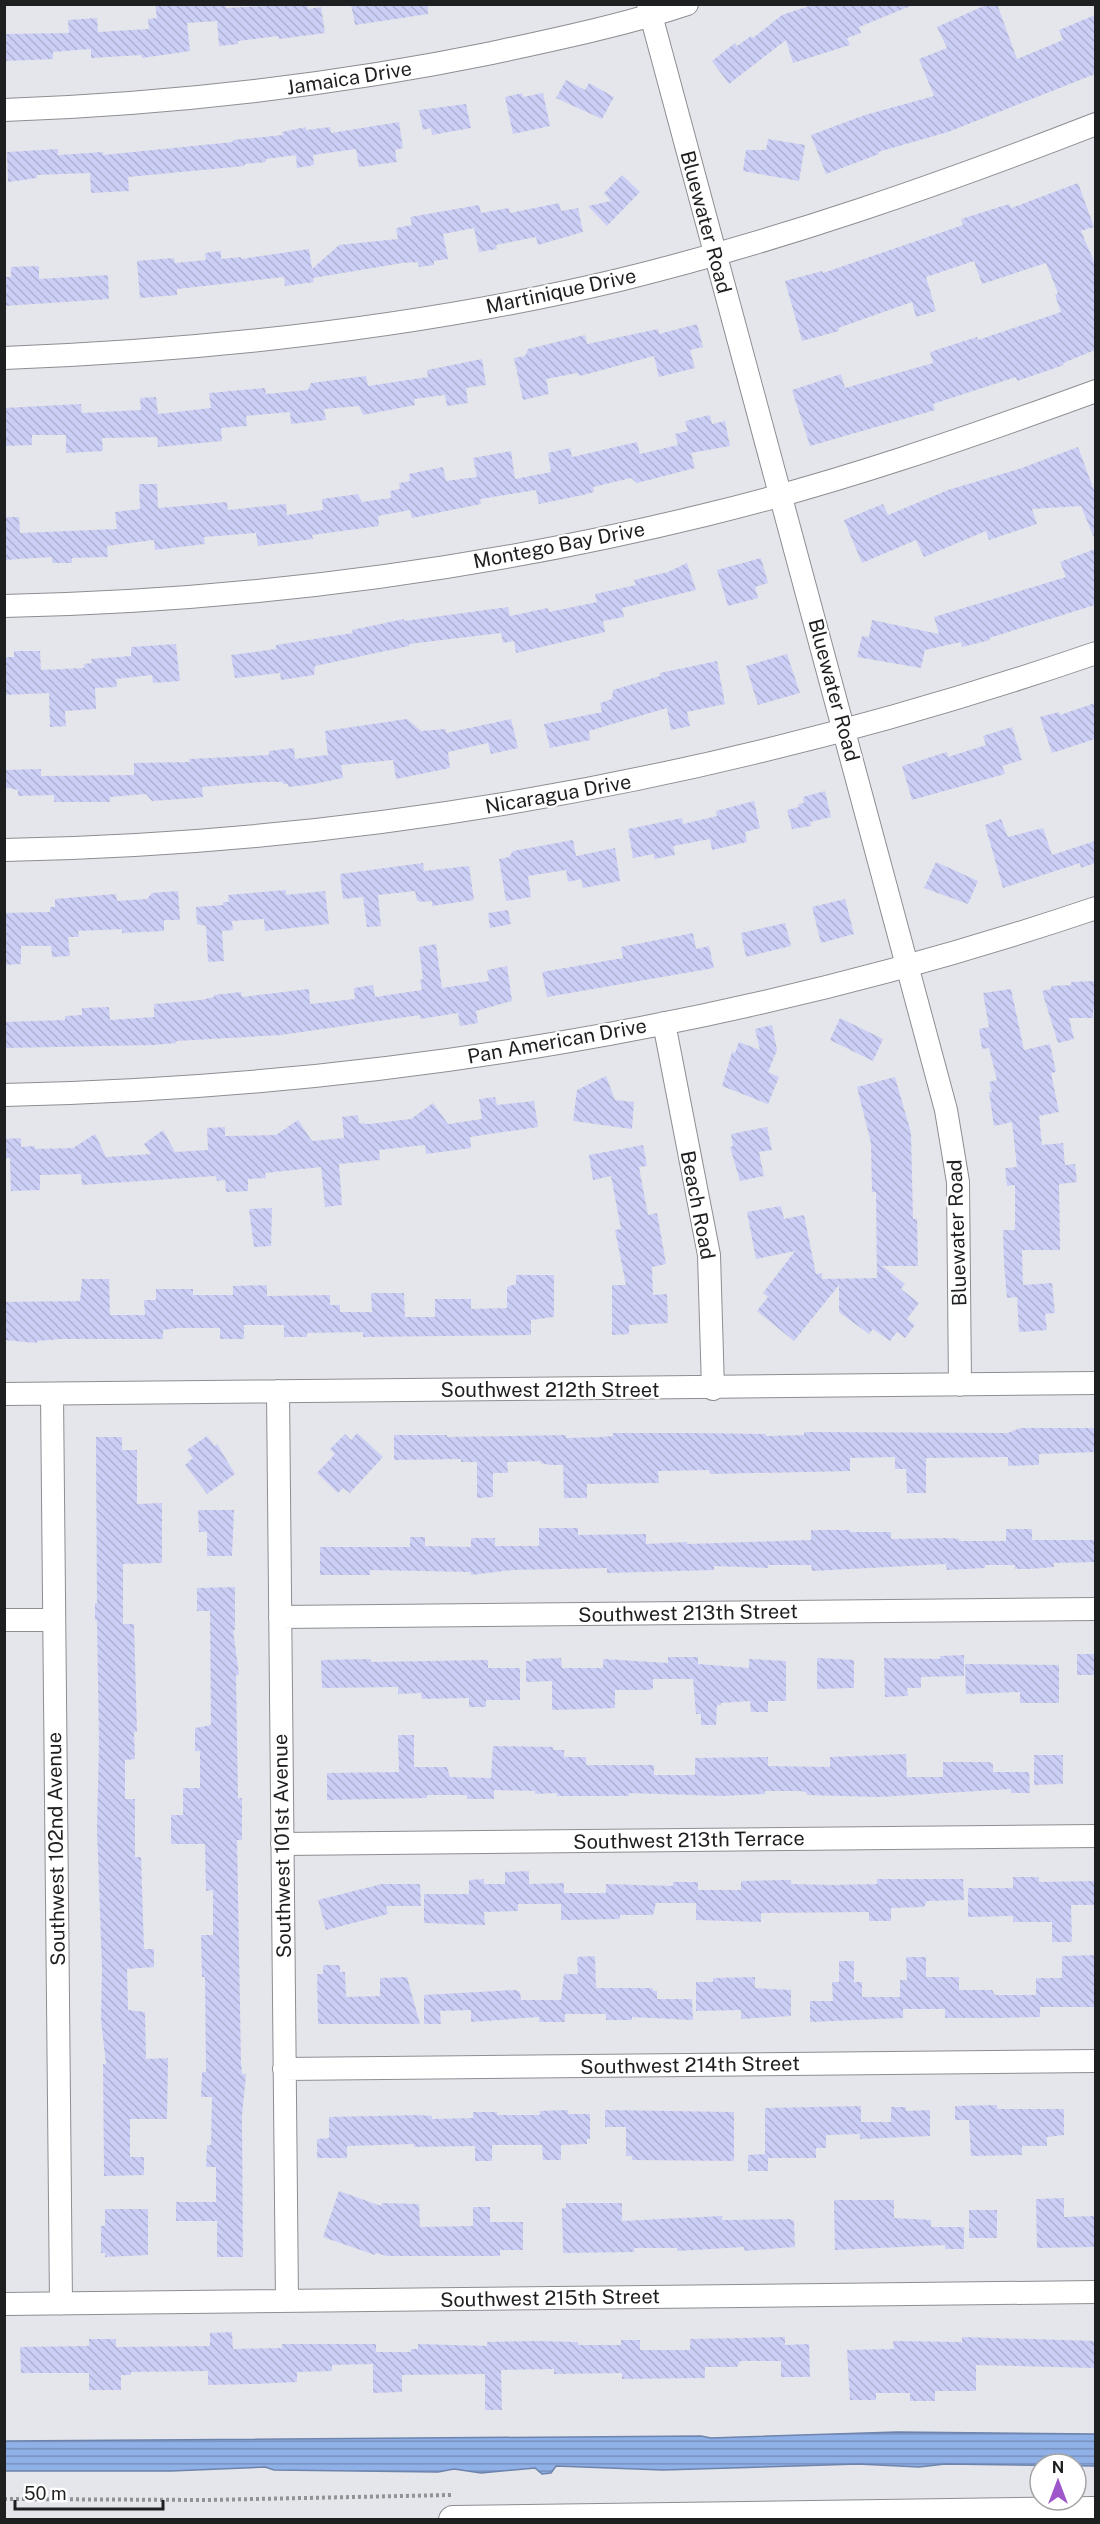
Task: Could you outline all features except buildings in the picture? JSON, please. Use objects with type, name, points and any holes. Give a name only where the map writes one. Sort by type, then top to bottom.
[{"type":"main road","points":[[453,2520],[1095,2511]]},
{"type":"street","name":"Jamaica Drive","points":[[4,110],[130,103],[291,88],[485,54],[650,9],[687,4]]},
{"type":"street","name":"Bluewater Road","points":[[650,9],[940,1084],[955,1152],[959,1207],[960,1385]]},
{"type":"street","name":"Martinique Drive","points":[[4,358],[138,351],[331,332],[544,296],[715,255],[884,203],[1095,124]]},
{"type":"street","name":"Montego Bay Drive","points":[[4,606],[180,598],[349,580],[497,558],[619,535],[780,495],[961,438],[1095,391]]},
{"type":"street","name":"Nicaragua Drive","points":[[4,850],[261,836],[440,814],[659,775],[845,729],[982,690],[1095,653]]},
{"type":"street","name":"Pan American Drive","points":[[4,1095],[162,1089],[317,1077],[501,1052],[664,1023],[907,967],[1095,908]]},
{"type":"street","name":"Beach Road","points":[[664,1023],[709,1255],[713,1389]]},
{"type":"street","name":"Southwest 212th Street","points":[[4,1395],[1095,1383]]},
{"type":"street","name":"Southwest 101st Avenue","points":[[278,1391],[287,2301]]},
{"type":"street","name":"Southwest 102nd Avenue","points":[[52,1394],[61,2304]]},
{"type":"street","name":"Southwest 213th Street","points":[[280,1617],[1095,1609]]},
{"type":"street","points":[[4,1620],[54,1620]]},
{"type":"street","name":"Southwest 213th Terrace","points":[[282,1844],[1095,1836]]},
{"type":"street","name":"Southwest 214th Street","points":[[284,2070],[1095,2061]]},
{"type":"street","name":"Southwest 215th Street","points":[[4,2304],[1095,2292]]},
{"type":"water","points":[[897,2432],[1095,2434],[1095,2466],[1088,2466],[1088,2452],[1028,2452],[1028,2465],[945,2464],[919,2467],[858,2464],[663,2470],[556,2466],[551,2473],[542,2474],[535,2468],[481,2473],[454,2469],[438,2472],[274,2470],[265,2467],[171,2471],[4,2471],[5,2441],[701,2436],[711,2438]]}]
